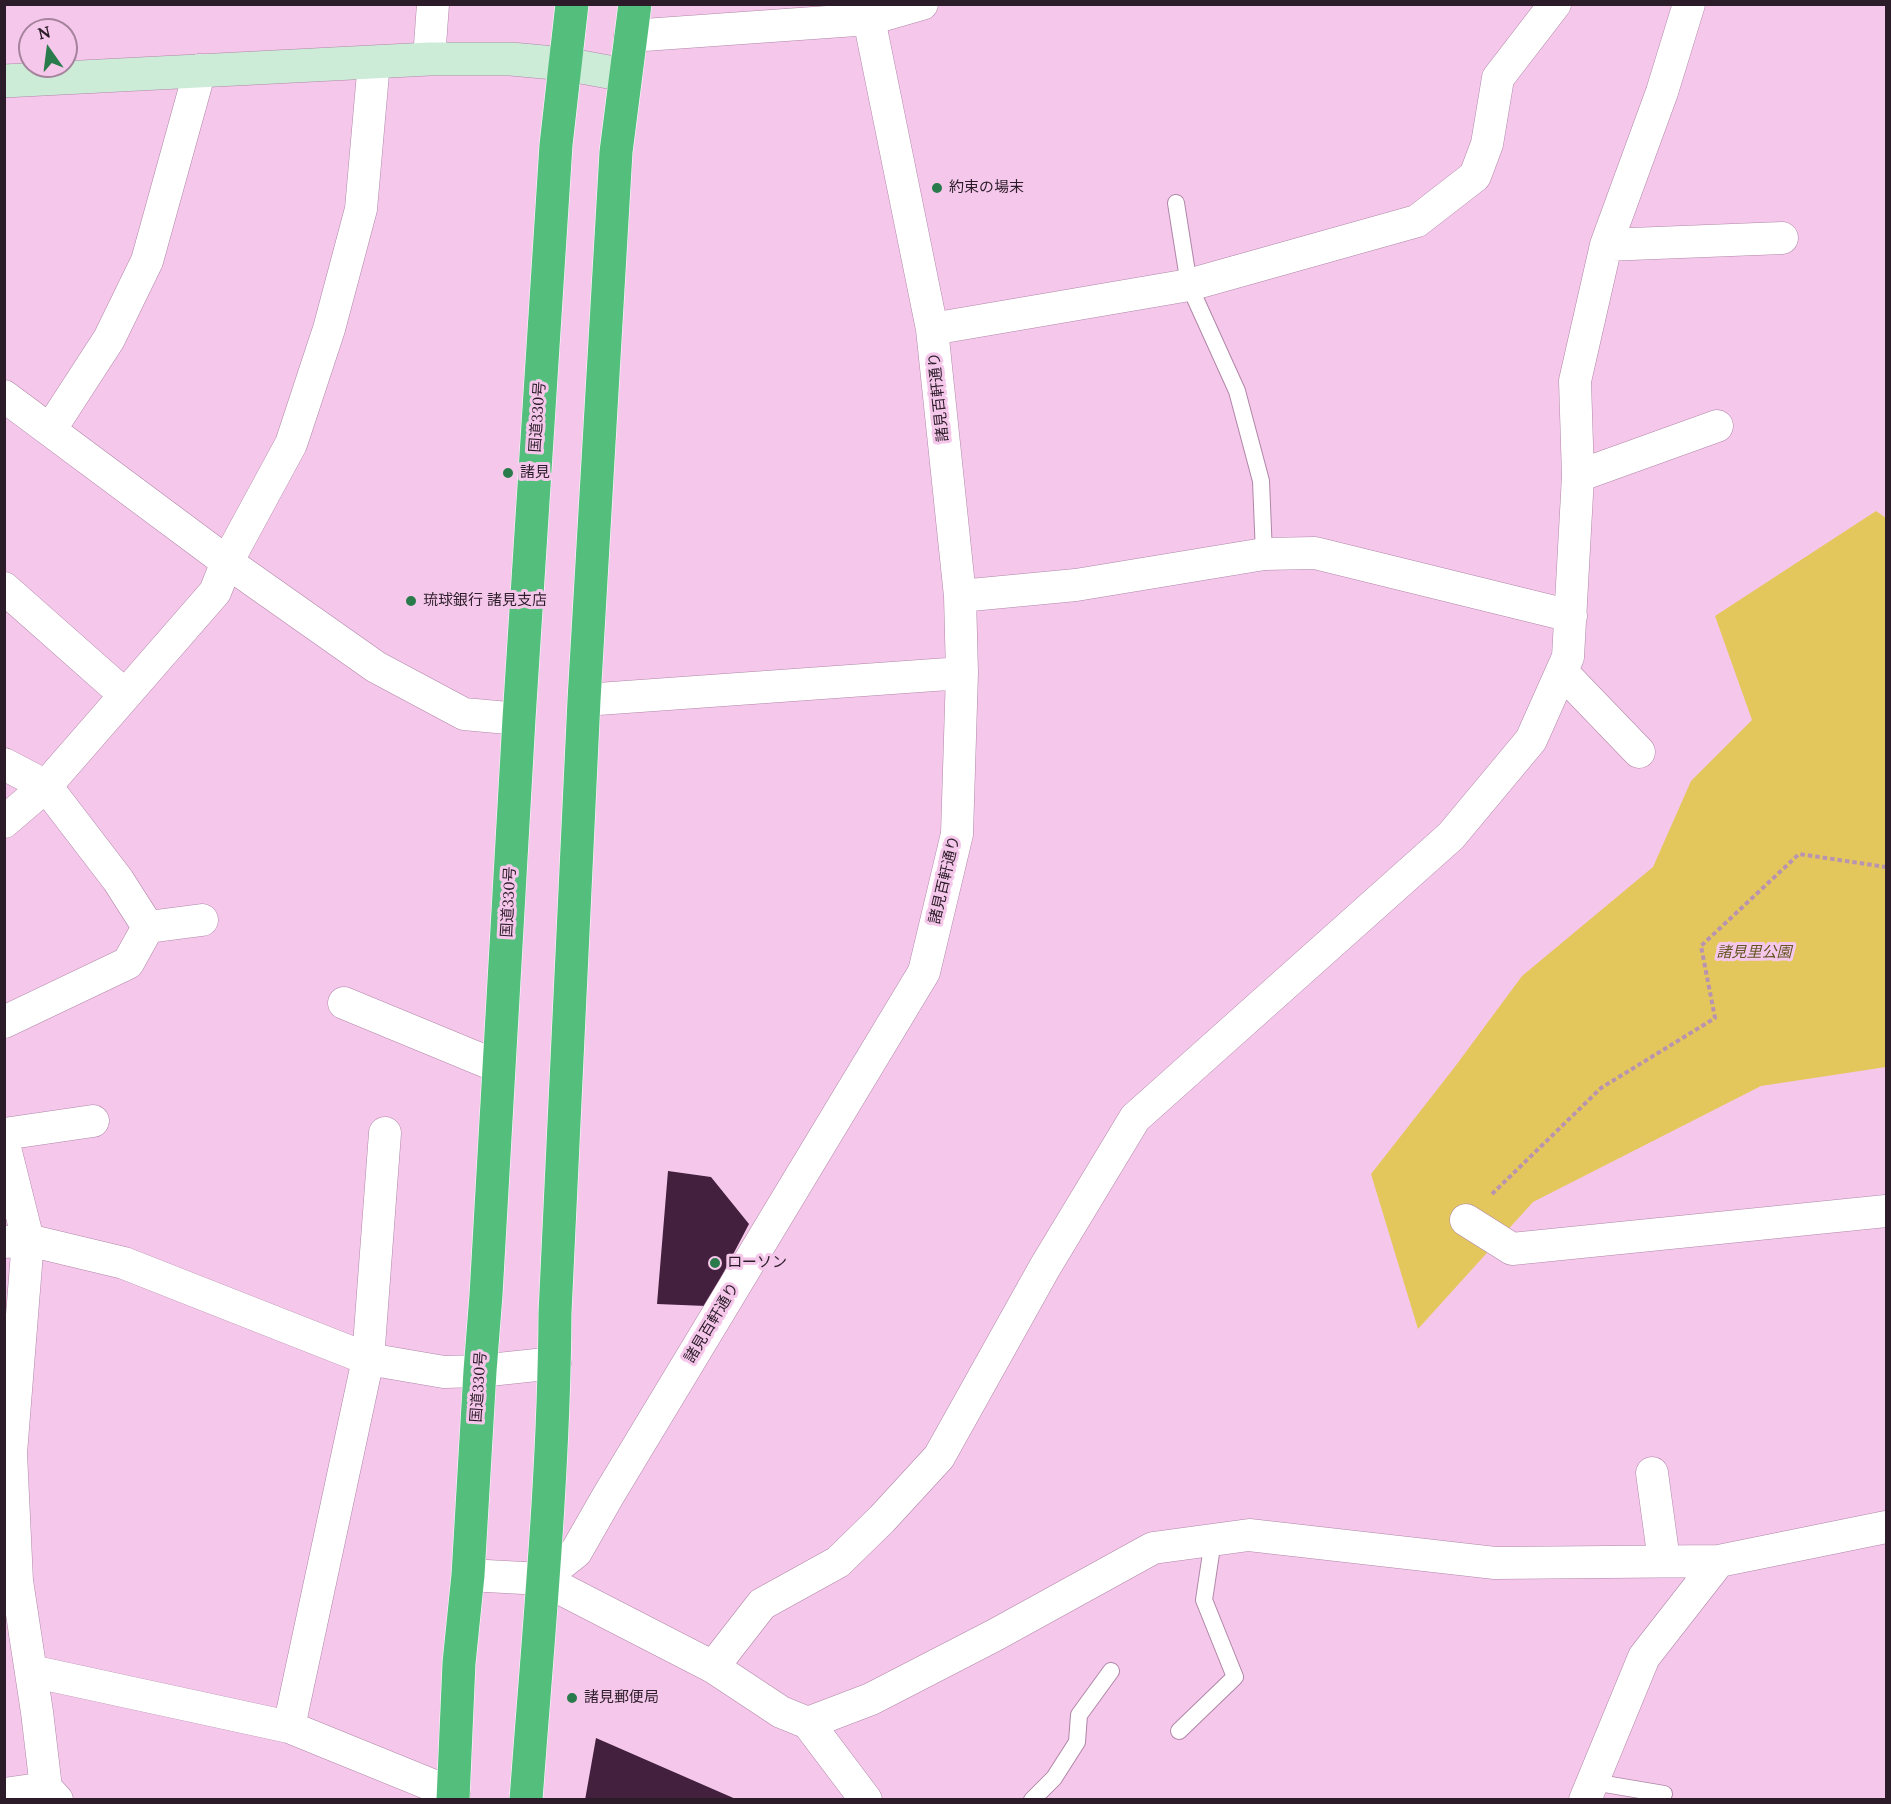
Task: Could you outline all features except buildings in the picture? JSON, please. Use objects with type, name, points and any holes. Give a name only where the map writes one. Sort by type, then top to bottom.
[{"type":"highway","name":"国道330号","points":[[453,1797],[459,1663],[468,1575],[486,1295],[519,719],[555,157],[572,4]]},
{"type":"highway","points":[[526,1800],[555,1363],[555,1301],[584,700],[616,152],[633,20]]},
{"type":"street","points":[[429,59],[433,4]]},
{"type":"street","points":[[633,20],[868,12],[922,4]]},
{"type":"street","points":[[932,329],[1189,285],[1417,221],[1474,176],[1487,144],[1498,78],[1555,4]]},
{"type":"street","points":[[713,1667],[762,1605],[838,1562],[882,1519],[939,1457],[1045,1267],[1135,1118],[1451,836],[1531,740],[1568,657],[1578,476],[1575,381],[1606,245],[1662,92],[1689,4]]},
{"type":"street","name":"諸見百軒通り","points":[[542,1579],[576,1552],[924,972],[957,834],[962,673],[960,596],[932,329],[868,12]]},
{"type":"street","points":[[4,81],[429,59],[511,58],[565,64],[625,75]]},
{"type":"street","points":[[4,822],[46,786],[215,592],[226,562],[291,444],[329,329],[361,209],[374,62]]},
{"type":"street","points":[[50,430],[109,339],[147,261],[200,70]]},
{"type":"street","points":[[1606,245],[1782,238]]},
{"type":"street","points":[[4,396],[226,562],[376,667],[464,714],[519,719]]},
{"type":"street","points":[[1578,476],[1716,426]]},
{"type":"street","points":[[960,596],[1076,585],[1264,554],[1315,552],[1571,616]]},
{"type":"street","points":[[4,588],[125,695]]},
{"type":"street","points":[[1562,672],[1639,752]]},
{"type":"street","points":[[584,700],[962,673]]},
{"type":"street","points":[[4,764],[46,786],[118,880],[148,927]]},
{"type":"street","points":[[148,927],[202,920]]},
{"type":"street","points":[[4,1022],[128,963],[148,927]]},
{"type":"street","points":[[344,1003],[499,1067]]},
{"type":"street","points":[[4,1134],[93,1121]]},
{"type":"street","points":[[289,1727],[368,1359],[385,1133]]},
{"type":"street","points":[[4,1144],[16,1241],[10,1453],[11,1580],[31,1671],[29,1794]]},
{"type":"street","points":[[1466,1220],[1512,1249],[1887,1211]]},
{"type":"street","points":[[16,1241],[124,1263],[368,1359],[444,1372],[480,1371],[555,1363]]},
{"type":"street","points":[[1652,1473],[1664,1561]]},
{"type":"street","points":[[808,1722],[871,1699],[995,1635],[1153,1548],[1249,1535],[1495,1563],[1719,1561],[1887,1527]]},
{"type":"street","points":[[1589,1791],[1644,1657],[1719,1561]]},
{"type":"street","points":[[468,1575],[542,1579],[713,1667],[781,1712],[808,1722],[866,1800]]},
{"type":"street","points":[[31,1671],[289,1727],[453,1797]]},
{"type":"lane","points":[[1176,203],[1189,285],[1237,391],[1261,481],[1264,554]]},
{"type":"lane","points":[[1179,1731],[1235,1677],[1204,1600],[1213,1540]]},
{"type":"lane","points":[[1032,1800],[1054,1778],[1077,1742],[1079,1716],[1111,1671]]},
{"type":"lane","points":[[1589,1791],[1664,1794]]},
{"type":"path","points":[[1466,1220],[1601,1088],[1715,1018],[1701,946],[1799,854],[1887,867]]},
{"type":"green space","name":"諸見里公園","points":[[1876,511],[1886,518],[1886,1067],[1761,1086],[1533,1202],[1418,1329],[1371,1174],[1522,976],[1653,867],[1691,781],[1752,720],[1715,616]]},
{"type":"place","name":"約束の場末","points":[[937,188]]},
{"type":"place","name":"諸見","points":[[508,473]]},
{"type":"place","name":"琉球銀行 諸見支店","points":[[411,601]]},
{"type":"place","name":"ローソン","points":[[715,1263]]},
{"type":"place","name":"諸見郵便局","points":[[572,1698]]}]
